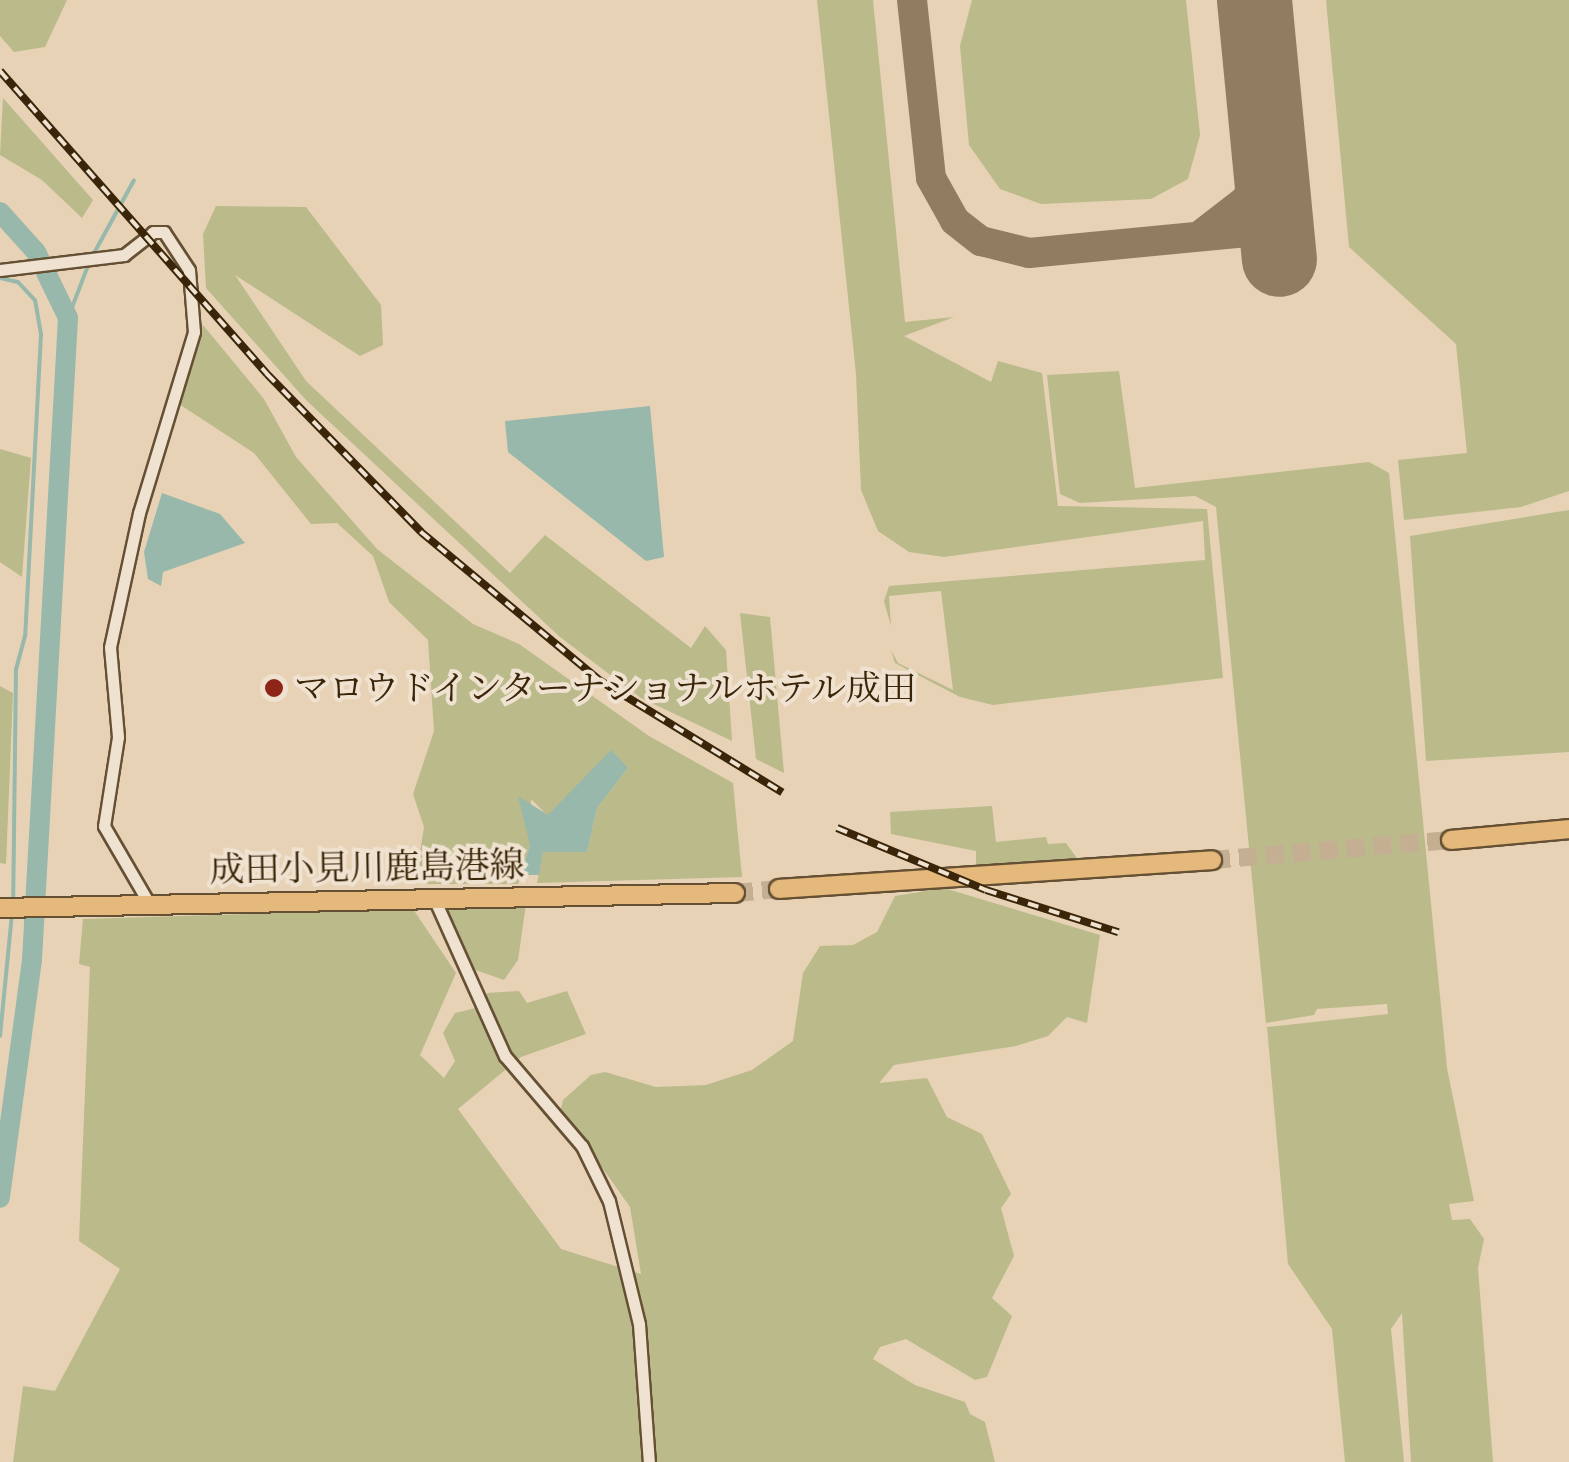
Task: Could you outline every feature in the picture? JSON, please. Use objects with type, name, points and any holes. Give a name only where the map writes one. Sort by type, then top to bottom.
[{"type":"main road","points":[[1451,840],[1569,829]]},
{"type":"main road","points":[[779,890],[1212,860]]},
{"type":"main road","name":"成田小見川鹿島港線","points":[[0,908],[735,892]]},
{"type":"street","points":[[0,270],[27,272],[111,258],[153,232],[174,239],[189,270],[194,332],[139,513],[110,647],[118,736],[104,826],[150,905]]},
{"type":"street","points":[[432,896],[505,1056],[582,1146],[609,1201],[639,1324],[650,1462]]},
{"type":"green space","points":[[0,0],[67,0],[45,47],[14,52],[0,36]]},
{"type":"green space","points":[[817,0],[873,0],[905,322],[954,317],[904,336],[991,382],[998,361],[1042,373],[1058,506],[1207,509],[1223,678],[993,705],[960,697],[895,663],[891,650],[898,663],[953,690],[941,591],[889,596],[891,626],[884,601],[889,586],[1205,560],[1203,521],[944,557],[909,552],[878,531],[861,490],[856,374]]},
{"type":"green space","points":[[972,0],[1186,0],[1200,135],[1188,179],[1151,199],[1041,204],[1000,189],[969,145],[960,46]]},
{"type":"green space","points":[[1326,0],[1569,0],[1569,491],[1521,507],[1404,520],[1398,460],[1467,453],[1456,344],[1349,247]]},
{"type":"green space","points":[[3,98],[93,200],[82,218],[42,180],[0,155]]},
{"type":"green space","points":[[216,206],[306,207],[381,305],[383,345],[360,356],[235,275],[306,381],[510,573],[545,535],[691,648],[705,626],[726,650],[732,741],[641,698],[560,637],[306,400],[206,288],[203,234]]},
{"type":"green space","points":[[203,325],[264,399],[296,457],[377,549],[473,624],[519,644],[649,736],[733,783],[742,877],[537,883],[543,852],[587,852],[597,808],[628,768],[548,816],[531,799],[530,845],[518,884],[415,884],[424,827],[413,794],[434,731],[428,640],[389,602],[373,556],[337,523],[311,524],[254,453],[179,404]]},
{"type":"green space","points":[[1119,371],[1135,488],[1369,462],[1389,473],[1447,1068],[1474,1201],[1449,1204],[1452,1220],[1470,1219],[1484,1239],[1478,1268],[1493,1462],[1411,1462],[1402,1313],[1391,1329],[1404,1462],[1345,1462],[1332,1329],[1288,1264],[1267,1027],[1388,1014],[1387,1004],[1317,1009],[1314,1015],[1266,1023],[1216,507],[1195,496],[1080,503],[1060,494],[1047,375]]},
{"type":"green space","points":[[0,449],[31,458],[22,577],[0,562]]},
{"type":"green space","points":[[1569,510],[1569,752],[1426,761],[1410,536]]},
{"type":"green space","points":[[740,613],[770,617],[784,773],[756,759]]},
{"type":"green space","points":[[0,686],[13,693],[6,864],[0,863]]},
{"type":"green space","points":[[992,806],[996,842],[1046,837],[1048,844],[1066,843],[1079,861],[976,866],[976,851],[891,834],[890,812]]},
{"type":"green space","points":[[944,888],[1100,935],[1087,1023],[1067,1017],[1048,1036],[1016,1046],[894,1065],[879,1083],[927,1078],[947,1117],[982,1134],[1011,1194],[1001,1208],[1014,1256],[992,1298],[1012,1316],[987,1377],[975,1380],[906,1339],[880,1347],[873,1359],[915,1385],[965,1402],[970,1414],[985,1422],[995,1462],[13,1462],[23,1386],[55,1391],[120,1269],[79,1241],[90,967],[79,964],[83,919],[413,909],[456,973],[420,1055],[444,1078],[455,1061],[443,1033],[455,1013],[484,1006],[487,993],[519,991],[527,1003],[567,991],[586,1034],[521,1057],[458,1109],[561,1249],[641,1274],[630,1207],[561,1109],[563,1100],[591,1075],[605,1072],[656,1087],[706,1085],[752,1070],[793,1041],[803,973],[820,946],[853,945],[877,932],[895,896]]},
{"type":"green space","points":[[526,904],[518,960],[504,980],[467,967],[442,908]]},
{"type":"shaded area","points":[[650,406],[664,557],[646,561],[508,452],[505,421]]},
{"type":"shaded area","points":[[162,493],[220,514],[245,543],[163,572],[161,586],[148,579],[144,552]]},
{"type":"shaded area","points":[[611,750],[628,768],[597,808],[587,852],[543,852],[539,875],[521,875],[530,845],[518,796],[548,815]]},
{"type":"waterway","points":[[93,255],[134,180]]},
{"type":"waterway","points":[[0,212],[36,252],[68,318],[32,960],[0,1198]]},
{"type":"waterway","points":[[68,318],[89,263]]},
{"type":"waterway","points":[[0,278],[18,282],[35,300],[41,334],[25,636],[16,669],[13,900]]},
{"type":"waterway","points":[[0,1036],[12,914]]},
{"type":"taxiway","points":[[912,0],[931,178],[955,221],[981,241],[1029,253],[1276,229]]},
{"type":"taxiway","points":[[1203,233],[1247,199],[1268,142]]},
{"type":"runway","points":[[1254,0],[1279,259]]},
{"type":"tunnel","points":[[1212,860],[1451,840]]},
{"type":"tunnel","points":[[735,893],[779,889]]},
{"type":"railway","points":[[0,71],[267,374],[421,532],[599,680],[782,792]]},
{"type":"railway","points":[[837,828],[986,890],[1118,932]]},
{"type":"place","name":"マロウドインターナショナルホテル成田","points":[[274,688]]}]
